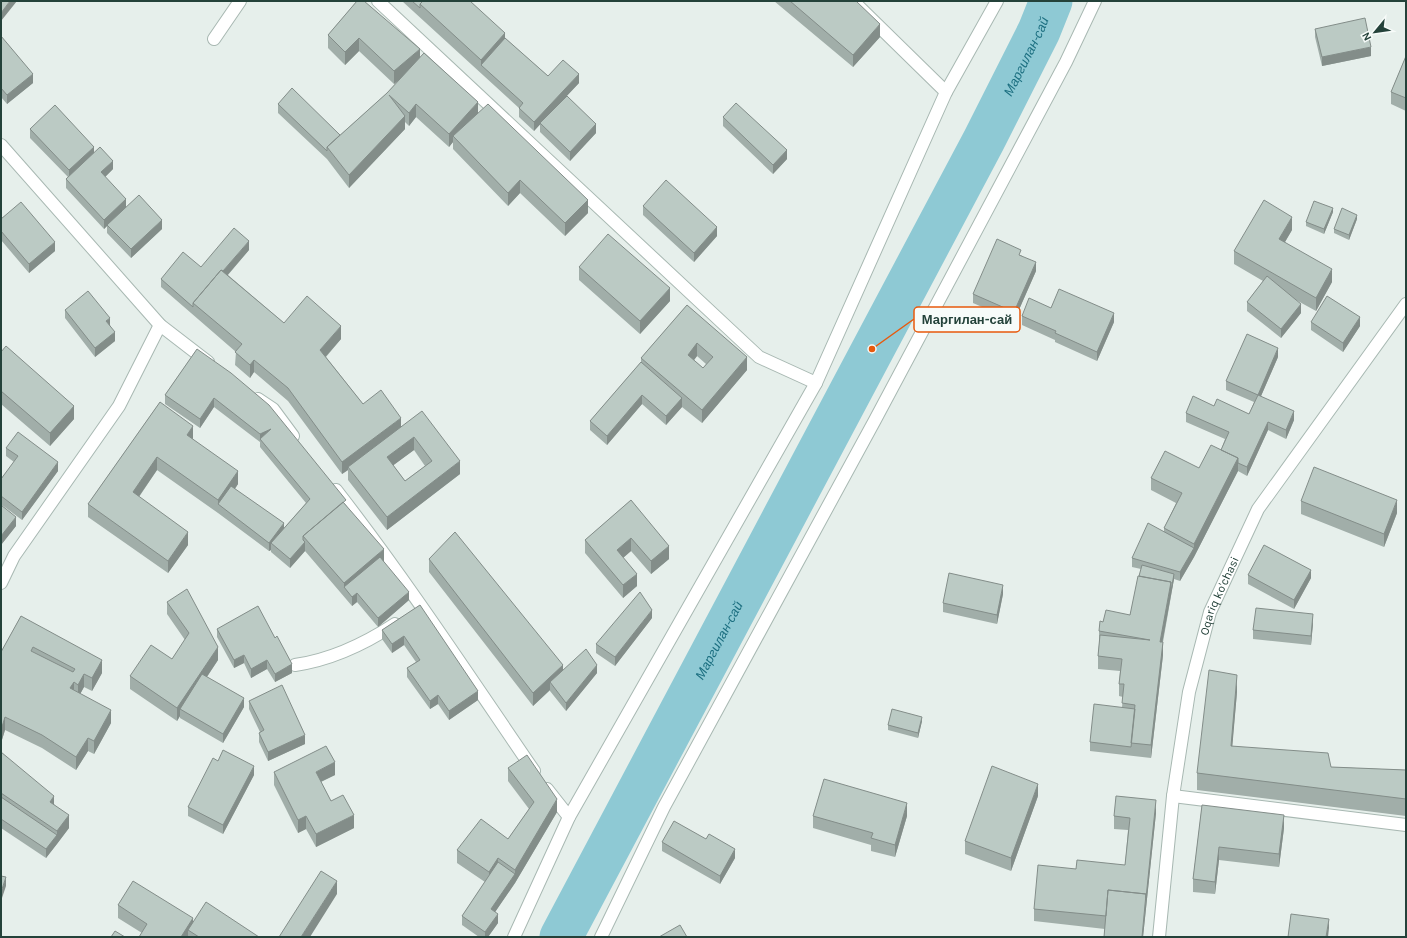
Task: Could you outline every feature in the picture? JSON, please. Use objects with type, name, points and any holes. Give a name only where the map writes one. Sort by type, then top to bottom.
[{"type":"street","points":[[214,39],[240,1]]},
{"type":"street","points":[[378,1],[759,357],[816,382]]},
{"type":"street","points":[[853,1],[946,92]]},
{"type":"street","points":[[514,937],[569,817],[816,382],[946,92],[997,1]]},
{"type":"street","points":[[601,937],[664,807],[879,413],[1063,69],[1095,1]]},
{"type":"street","points":[[1,145],[160,325],[216,367]]},
{"type":"street","name":"Oqariq ko'chasi","points":[[1160,937],[1173,796],[1189,692],[1210,612],[1258,509],[1406,304]]},
{"type":"street","points":[[1,583],[14,556],[118,406],[160,325]]},
{"type":"street","points":[[248,391],[273,409],[302,447]]},
{"type":"street","points":[[326,478],[366,528],[418,609],[544,785],[569,817]]},
{"type":"street","points":[[295,665],[313,663],[360,644],[376,637],[402,620]]},
{"type":"street","points":[[1173,796],[1406,825]]},
{"type":"building","points":[[1,1],[10,1],[1,13]]},
{"type":"building","points":[[357,1],[364,1],[420,49],[394,71],[359,38],[345,52],[328,35]]},
{"type":"building","points":[[412,1],[423,1],[420,4],[420,8]]},
{"type":"building","points":[[423,1],[470,1],[505,33],[481,60],[420,4]]},
{"type":"building","points":[[790,1],[856,1],[880,24],[853,55]]},
{"type":"building","points":[[1365,18],[1371,47],[1322,57],[1315,29]]},
{"type":"building","points":[[1,36],[33,74],[7,95],[1,88]]},
{"type":"building","points":[[505,38],[548,76],[563,60],[579,74],[534,122],[519,108],[523,103],[481,65]]},
{"type":"building","points":[[424,53],[478,102],[449,134],[416,104],[409,113],[389,95],[405,116],[349,175],[327,147],[387,93]]},
{"type":"building","points":[[1406,56],[1406,98],[1391,92]]},
{"type":"building","points":[[292,88],[340,135],[327,147],[327,151],[278,104]]},
{"type":"building","points":[[567,96],[596,124],[570,152],[540,123]]},
{"type":"building","points":[[736,103],[787,150],[773,165],[723,117]]},
{"type":"building","points":[[488,104],[588,200],[565,223],[520,180],[508,193],[453,136]]},
{"type":"building","points":[[55,105],[94,147],[69,170],[30,129]]},
{"type":"building","points":[[100,147],[113,161],[101,172],[126,199],[104,220],[66,179]]},
{"type":"building","points":[[666,180],[717,227],[694,253],[643,206]]},
{"type":"building","points":[[139,195],[162,220],[131,249],[107,225]]},
{"type":"building","points":[[1264,200],[1292,217],[1279,239],[1332,269],[1316,298],[1234,251]]},
{"type":"building","points":[[1314,201],[1333,208],[1324,229],[1306,222]]},
{"type":"building","points":[[21,202],[55,242],[29,264],[1,231],[1,219]]},
{"type":"building","points":[[1342,208],[1357,215],[1349,235],[1334,229]]},
{"type":"building","points":[[234,228],[249,241],[223,271],[221,270],[193,303],[193,307],[161,279],[183,252],[201,267]]},
{"type":"building","points":[[608,234],[670,288],[640,321],[579,267]]},
{"type":"building","points":[[997,239],[1021,250],[1019,255],[1036,262],[1014,312],[973,294]]},
{"type":"building","points":[[221,270],[284,323],[307,296],[341,326],[320,350],[363,404],[381,390],[401,418],[342,462],[288,388],[254,360],[250,365],[235,352],[242,344],[193,303]]},
{"type":"building","points":[[1267,276],[1301,304],[1281,329],[1247,302]]},
{"type":"building","points":[[1059,289],[1114,313],[1097,352],[1022,316],[1029,298],[1051,308]]},
{"type":"building","points":[[88,291],[110,318],[106,321],[115,332],[95,348],[65,310]]},
{"type":"building","points":[[1327,296],[1360,317],[1343,343],[1311,322]]},
{"type":"building","points":[[687,305],[747,357],[702,410],[641,358]],"holes":[[[697,343],[713,357],[703,368],[688,355]]]},
{"type":"building","points":[[1247,334],[1278,348],[1258,395],[1226,381]]},
{"type":"building","points":[[6,346],[74,406],[50,433],[1,391],[1,352]]},
{"type":"building","points":[[197,349],[231,373],[269,405],[346,500],[303,536],[303,540],[305,542],[290,559],[271,543],[310,499],[260,439],[271,429],[260,434],[214,398],[200,419],[165,395]]},
{"type":"building","points":[[641,362],[682,398],[666,416],[642,395],[607,436],[590,421]]},
{"type":"building","points":[[1258,395],[1294,411],[1286,430],[1268,422],[1247,467],[1238,463],[1238,458],[1221,450],[1229,432],[1186,413],[1193,396],[1214,406],[1217,399],[1249,414]]},
{"type":"building","points":[[160,402],[193,426],[187,435],[238,471],[218,500],[157,457],[133,492],[188,532],[168,561],[88,504]]},
{"type":"building","points":[[422,411],[460,461],[387,517],[348,467]],"holes":[[[414,437],[432,461],[405,481],[387,457]]]},
{"type":"building","points":[[18,432],[58,462],[22,512],[1,496],[1,479],[18,456],[6,448]]},
{"type":"building","points":[[1211,445],[1238,458],[1194,544],[1164,528],[1182,493],[1151,478],[1165,451],[1199,468]]},
{"type":"building","points":[[1314,467],[1397,500],[1384,534],[1301,501]]},
{"type":"building","points":[[231,486],[284,523],[269,543],[218,504]]},
{"type":"building","points":[[631,500],[669,546],[651,561],[631,538],[617,550],[637,574],[623,585],[585,540]]},
{"type":"building","points":[[343,502],[384,549],[344,583],[303,536]]},
{"type":"building","points":[[1,505],[16,517],[1,536]]},
{"type":"building","points":[[1148,523],[1194,548],[1180,572],[1132,558]]},
{"type":"building","points":[[455,532],[563,665],[533,693],[429,559]]},
{"type":"building","points":[[1264,545],[1311,570],[1294,600],[1248,575]]},
{"type":"building","points":[[380,557],[409,592],[378,618],[357,593],[352,597],[344,587]]},
{"type":"building","points":[[1142,565],[1174,574],[1171,591],[1171,582],[1139,576]]},
{"type":"building","points":[[949,573],[1003,585],[997,615],[943,603]]},
{"type":"building","points":[[1138,576],[1171,582],[1160,642],[1163,642],[1151,745],[1131,743],[1135,705],[1122,703],[1124,684],[1119,684],[1122,659],[1098,656],[1100,635],[1150,640],[1099,631],[1100,621],[1103,622],[1106,610],[1130,615]]},
{"type":"building","points":[[187,589],[218,647],[177,708],[130,676],[151,645],[172,659],[189,633],[167,602]]},
{"type":"building","points":[[640,592],[652,610],[615,657],[596,644]]},
{"type":"building","points":[[420,605],[478,691],[449,711],[438,695],[430,701],[407,668],[420,660],[404,636],[392,644],[382,630]]},
{"type":"building","points":[[258,606],[275,638],[277,636],[292,664],[275,674],[267,660],[251,669],[244,655],[234,660],[217,629]]},
{"type":"building","points":[[1256,608],[1313,614],[1311,636],[1253,630]]},
{"type":"building","points":[[21,616],[102,660],[92,678],[84,674],[78,685],[74,682],[70,688],[111,710],[94,741],[88,738],[76,757],[42,735],[5,717],[1,730],[1,652]],"holes":[[[33,647],[75,669],[73,672],[31,651]]]},
{"type":"building","points":[[586,649],[597,665],[566,703],[550,682]]},
{"type":"building","points":[[1209,670],[1237,675],[1231,746],[1328,753],[1331,767],[1406,770],[1406,799],[1197,773]]},
{"type":"building","points":[[202,674],[244,698],[223,734],[180,709]]},
{"type":"building","points":[[282,685],[305,735],[268,752],[259,733],[264,730],[249,701]]},
{"type":"building","points":[[1094,704],[1135,709],[1131,747],[1090,742]]},
{"type":"building","points":[[892,709],[922,717],[918,733],[888,725]]},
{"type":"building","points":[[326,746],[335,762],[316,772],[331,801],[343,795],[354,815],[316,834],[306,816],[298,820],[274,772]]},
{"type":"building","points":[[223,750],[254,766],[223,825],[188,807],[213,758],[218,761]]},
{"type":"building","points":[[1,752],[54,796],[50,802],[69,815],[57,831],[1,793]]},
{"type":"building","points":[[527,755],[557,799],[515,870],[498,858],[489,872],[457,850],[481,819],[508,839],[534,802],[508,768]]},
{"type":"building","points":[[992,766],[1038,784],[1011,858],[965,841]]},
{"type":"building","points":[[824,779],[907,803],[895,845],[871,838],[873,833],[813,816]]},
{"type":"building","points":[[1116,796],[1156,800],[1146,898],[1146,894],[1108,890],[1106,916],[1034,909],[1038,865],[1076,869],[1077,860],[1125,865],[1130,818],[1114,816]]},
{"type":"building","points":[[1,797],[57,835],[46,849],[1,819]]},
{"type":"building","points":[[1202,805],[1284,815],[1279,854],[1219,847],[1215,882],[1193,879]]},
{"type":"building","points":[[674,821],[706,839],[709,834],[735,849],[720,876],[662,842]]},
{"type":"building","points":[[498,862],[515,874],[491,909],[498,914],[485,932],[462,916]]},
{"type":"building","points":[[321,871],[337,881],[301,937],[279,937]]},
{"type":"building","points":[[1,876],[6,877],[1,892]]},
{"type":"building","points":[[133,881],[193,918],[181,937],[139,937],[147,924],[118,905]]},
{"type":"building","points":[[1108,890],[1146,894],[1142,937],[1104,937]]},
{"type":"building","points":[[206,902],[259,937],[199,937],[188,930]]},
{"type":"building","points":[[1291,914],[1329,919],[1326,937],[1288,937]]},
{"type":"building","points":[[680,925],[687,937],[659,937]]},
{"type":"building","points":[[115,931],[125,937],[111,937]]},
{"type":"waterway","name":"Маргилан-сай","points":[[561,937],[984,140],[1039,31],[1051,1]]},
{"type":"place","name":"Маргилан-сай","points":[[872,349]]}]
